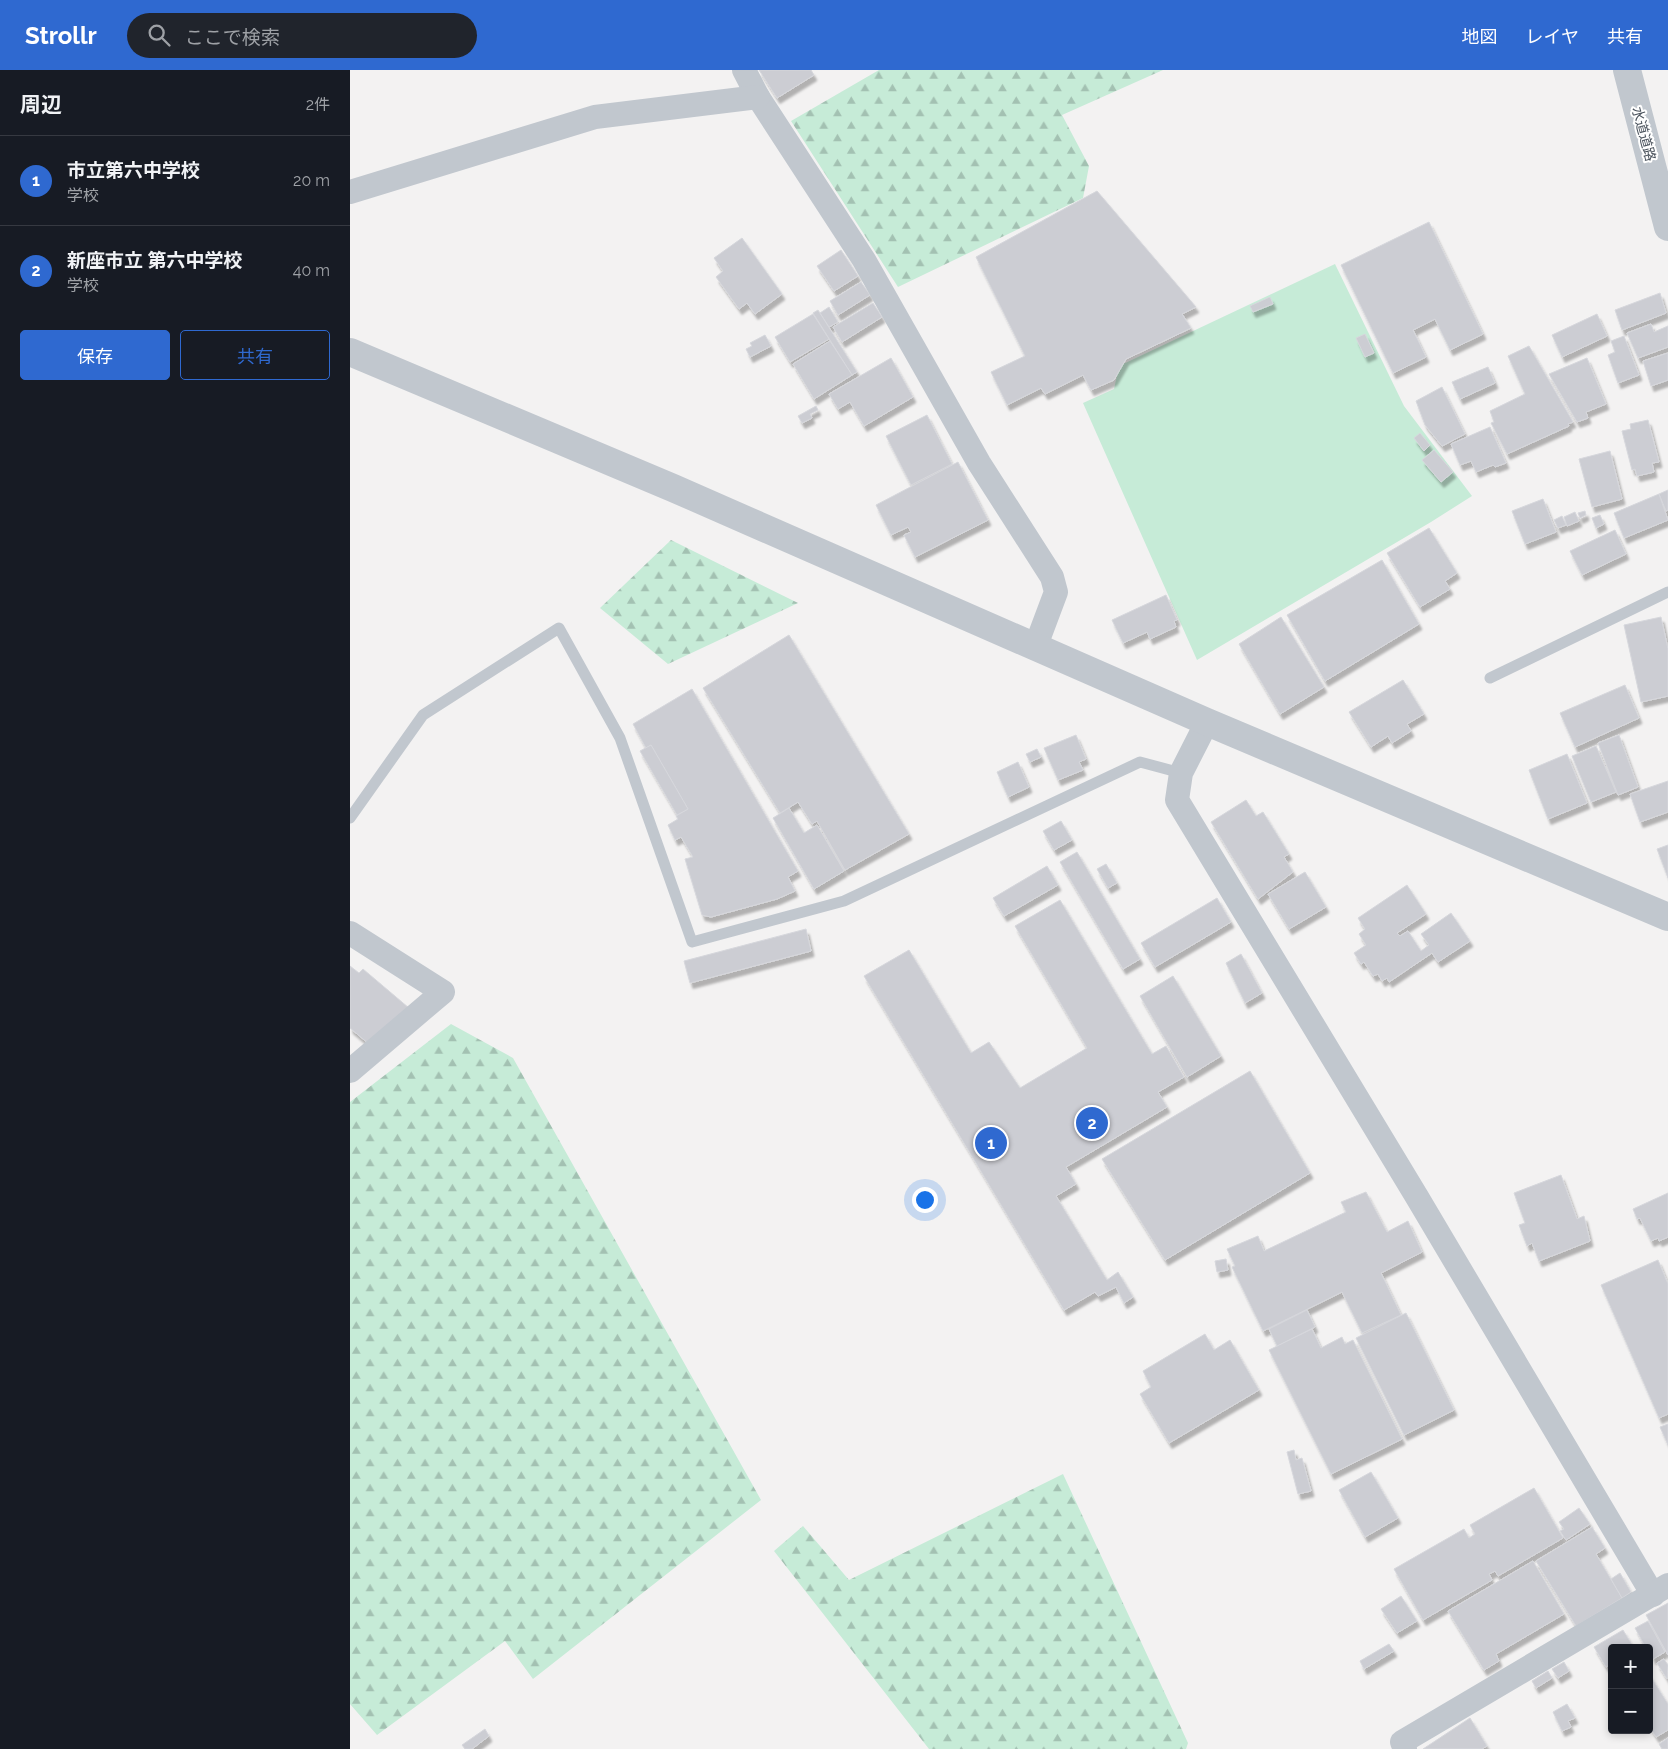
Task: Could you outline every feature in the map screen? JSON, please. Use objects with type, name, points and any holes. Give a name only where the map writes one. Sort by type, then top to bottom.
[{"type":"street","points":[[744,70],[758,97],[864,260],[979,463],[1052,577],[1056,592],[1035,648]]},
{"type":"street","name":"水道道路","points":[[1627,70],[1668,227]]},
{"type":"street","points":[[350,192],[595,117],[758,97]]},
{"type":"street","points":[[350,352],[673,488],[1207,722],[1668,917]]},
{"type":"street","points":[[1207,722],[1181,773],[1177,800],[1417,1197],[1660,1590],[1402,1742],[1405,1749]]},
{"type":"street","points":[[350,933],[443,992],[350,1072]]},
{"type":"lane","points":[[1490,678],[1668,592]]},
{"type":"lane","points":[[350,818],[423,715],[559,628],[620,738],[692,942],[844,901],[1140,762],[1181,773]]},
{"type":"green space","points":[[879,70],[1163,70],[1062,115],[1089,166],[1083,198],[898,287],[791,121]]},
{"type":"green space","points":[[1335,264],[1404,406],[1472,496],[1197,660],[1083,403],[1114,389],[1119,366]]},
{"type":"green space","points":[[671,540],[798,603],[668,664],[600,608]]},
{"type":"green space","points":[[451,1024],[513,1058],[761,1500],[533,1679],[505,1641],[377,1735],[350,1704],[350,1102]]},
{"type":"green space","points":[[1063,1474],[1188,1743],[1186,1749],[929,1749],[774,1551],[803,1526],[849,1580]]},
{"type":"building","points":[[759,70],[811,70],[814,75],[777,98]]},
{"type":"building","points":[[1097,191],[1196,307],[1182,314],[1191,328],[1126,359],[1114,380],[1091,390],[1083,375],[1045,394],[1041,388],[1007,405],[991,372],[1025,356],[976,257]]},
{"type":"building","points":[[1429,222],[1483,334],[1450,350],[1435,319],[1413,330],[1426,357],[1393,373],[1341,265]]},
{"type":"building","points":[[742,238],[782,294],[755,314],[747,303],[739,309],[716,277],[723,271],[714,258]]},
{"type":"building","points":[[841,250],[858,276],[834,291],[817,266]]},
{"type":"building","points":[[861,282],[870,295],[838,315],[830,301]]},
{"type":"building","points":[[1660,293],[1666,313],[1622,330],[1615,310]]},
{"type":"building","points":[[1270,297],[1273,304],[1253,312],[1250,306]]},
{"type":"building","points":[[873,303],[882,317],[842,342],[833,327]]},
{"type":"building","points":[[829,307],[838,322],[829,327],[820,313]]},
{"type":"building","points":[[818,310],[857,372],[852,375],[813,313]]},
{"type":"building","points":[[813,314],[829,339],[790,362],[775,337]]},
{"type":"building","points":[[1597,314],[1607,336],[1562,357],[1552,335]]},
{"type":"building","points":[[1651,324],[1654,332],[1668,326],[1668,347],[1638,358],[1627,333]]},
{"type":"building","points":[[1365,334],[1374,353],[1365,357],[1356,338]]},
{"type":"building","points":[[765,335],[771,346],[750,357],[746,349],[752,346],[750,343]]},
{"type":"building","points":[[1624,336],[1639,375],[1618,383],[1608,355],[1615,352],[1611,341]]},
{"type":"building","points":[[830,341],[852,375],[814,399],[793,364]]},
{"type":"building","points":[[1529,346],[1573,422],[1568,424],[1569,426],[1507,454],[1491,423],[1494,422],[1490,411],[1525,394],[1508,356]]},
{"type":"building","points":[[1668,353],[1668,380],[1651,386],[1643,361]]},
{"type":"building","points":[[891,358],[913,397],[864,426],[850,402],[838,409],[829,394]]},
{"type":"building","points":[[1587,358],[1606,404],[1586,412],[1588,418],[1577,422],[1549,374]]},
{"type":"building","points":[[1488,367],[1495,383],[1460,399],[1452,382]]},
{"type":"building","points":[[1442,387],[1465,434],[1442,446],[1425,425],[1416,401]]},
{"type":"building","points":[[816,406],[818,410],[810,414],[812,418],[802,423],[798,416]]},
{"type":"building","points":[[927,415],[952,464],[911,485],[886,436]]},
{"type":"building","points":[[1648,420],[1659,462],[1652,463],[1654,472],[1637,476],[1635,469],[1632,470],[1622,431],[1631,429],[1630,424]]},
{"type":"building","points":[[1490,427],[1506,463],[1495,467],[1493,465],[1476,472],[1471,461],[1460,465],[1451,444]]},
{"type":"building","points":[[1420,433],[1430,445],[1424,451],[1414,438]]},
{"type":"building","points":[[1434,450],[1453,472],[1441,482],[1422,460]]},
{"type":"building","points":[[1610,451],[1622,499],[1592,507],[1579,459]]},
{"type":"building","points":[[958,462],[988,520],[915,557],[904,535],[911,532],[908,527],[891,535],[876,505]]},
{"type":"building","points":[[1668,490],[1668,510],[1666,511],[1659,494]]},
{"type":"building","points":[[1659,494],[1668,520],[1624,538],[1614,513]]},
{"type":"building","points":[[1543,499],[1556,532],[1525,544],[1512,511]]},
{"type":"building","points":[[1585,511],[1586,515],[1580,518],[1578,513]]},
{"type":"building","points":[[1575,512],[1579,521],[1567,526],[1564,517]]},
{"type":"building","points":[[1600,515],[1604,524],[1596,528],[1592,518]]},
{"type":"building","points":[[1562,516],[1566,525],[1558,528],[1554,520]]},
{"type":"building","points":[[1429,528],[1457,573],[1445,581],[1450,589],[1420,607],[1387,553]]},
{"type":"building","points":[[1615,530],[1626,554],[1582,575],[1570,551]]},
{"type":"building","points":[[1382,560],[1419,624],[1325,681],[1287,615]]},
{"type":"building","points":[[1166,595],[1177,620],[1174,621],[1176,627],[1150,639],[1147,632],[1123,643],[1112,620]]},
{"type":"building","points":[[1281,617],[1324,687],[1280,714],[1239,644]]},
{"type":"building","points":[[1661,617],[1668,649],[1668,696],[1641,702],[1624,625]]},
{"type":"building","points":[[789,635],[909,834],[845,870],[817,821],[812,824],[798,802],[780,813],[703,688]]},
{"type":"building","points":[[1403,680],[1424,714],[1407,724],[1411,731],[1392,743],[1388,736],[1371,747],[1349,712]]},
{"type":"building","points":[[1625,685],[1639,718],[1575,747],[1560,713]]},
{"type":"building","points":[[692,689],[798,871],[788,877],[795,891],[777,899],[711,917],[702,915],[685,859],[693,857],[681,837],[675,840],[668,825],[678,819],[676,816],[688,809],[651,745],[646,748],[633,724]]},
{"type":"building","points":[[1076,735],[1086,759],[1079,762],[1083,770],[1058,780],[1044,748]]},
{"type":"building","points":[[1619,735],[1638,787],[1618,795],[1598,743]]},
{"type":"building","points":[[651,745],[688,809],[677,815],[640,751]]},
{"type":"building","points":[[1596,746],[1616,792],[1591,802],[1572,756]]},
{"type":"building","points":[[1037,749],[1041,757],[1030,762],[1026,754]]},
{"type":"building","points":[[1567,754],[1587,803],[1548,819],[1529,770]]},
{"type":"building","points":[[1018,762],[1029,787],[1008,797],[997,772]]},
{"type":"building","points":[[1668,781],[1668,812],[1640,822],[1630,794]]},
{"type":"building","points":[[1246,800],[1256,816],[1263,812],[1289,854],[1284,857],[1293,872],[1258,899],[1211,822]]},
{"type":"building","points":[[789,808],[804,833],[817,825],[844,871],[814,889],[773,818]]},
{"type":"building","points":[[1061,821],[1072,840],[1054,850],[1043,831]]},
{"type":"building","points":[[1668,845],[1668,878],[1657,849]]},
{"type":"building","points":[[1077,852],[1140,959],[1123,969],[1060,862]]},
{"type":"building","points":[[1106,864],[1117,883],[1108,888],[1097,869]]},
{"type":"building","points":[[1047,866],[1058,885],[1004,916],[993,898]]},
{"type":"building","points":[[1305,872],[1326,907],[1289,929],[1268,894]]},
{"type":"building","points":[[1407,885],[1426,914],[1397,933],[1400,936],[1408,931],[1421,951],[1429,945],[1421,934],[1451,913],[1470,941],[1438,962],[1432,953],[1389,982],[1387,978],[1382,981],[1378,974],[1373,976],[1364,962],[1361,964],[1354,953],[1366,945],[1359,934],[1365,929],[1358,918]]},
{"type":"building","points":[[1217,898],[1231,922],[1155,967],[1141,943]]},
{"type":"building","points":[[1060,900],[1152,1054],[1166,1046],[1184,1077],[1158,1092],[1167,1107],[1066,1167],[1076,1184],[1056,1196],[1107,1280],[1118,1272],[1133,1297],[1124,1303],[1116,1287],[1098,1296],[1095,1292],[1064,1310],[864,976],[909,950],[971,1053],[989,1042],[1020,1088],[1087,1048],[1015,926]]},
{"type":"building","points":[[806,929],[811,951],[690,983],[684,961]]},
{"type":"building","points":[[1241,954],[1262,993],[1245,1003],[1226,963]]},
{"type":"building","points":[[350,966],[359,973],[363,969],[409,1008],[369,1044],[350,1028]]},
{"type":"building","points":[[1173,976],[1221,1056],[1187,1077],[1140,996]]},
{"type":"building","points":[[1250,1071],[1310,1173],[1165,1260],[1102,1159]]},
{"type":"building","points":[[1561,1175],[1577,1219],[1584,1216],[1590,1241],[1539,1261],[1532,1243],[1527,1246],[1519,1225],[1525,1223],[1514,1193]]},
{"type":"building","points":[[1366,1192],[1387,1232],[1408,1221],[1422,1252],[1381,1273],[1401,1315],[1362,1333],[1342,1292],[1263,1331],[1232,1267],[1235,1266],[1227,1249],[1258,1236],[1264,1251],[1346,1212],[1341,1202]]},
{"type":"building","points":[[1668,1193],[1668,1237],[1659,1241],[1658,1238],[1651,1241],[1640,1218],[1637,1219],[1633,1209]]},
{"type":"building","points":[[1226,1259],[1228,1270],[1217,1272],[1215,1261]]},
{"type":"building","points":[[1658,1260],[1668,1284],[1668,1414],[1659,1418],[1601,1285]]},
{"type":"building","points":[[1307,1310],[1315,1327],[1277,1346],[1269,1329]]},
{"type":"building","points":[[1406,1313],[1454,1410],[1404,1435],[1356,1338]]},
{"type":"building","points":[[1312,1329],[1321,1348],[1342,1337],[1345,1344],[1353,1340],[1402,1439],[1331,1474],[1269,1350]]},
{"type":"building","points":[[1205,1334],[1214,1350],[1230,1340],[1259,1390],[1169,1443],[1140,1394],[1151,1387],[1143,1371]]},
{"type":"building","points":[[1668,1424],[1668,1445],[1660,1427]]},
{"type":"building","points":[[1294,1450],[1296,1460],[1302,1458],[1311,1491],[1298,1494],[1287,1452]]},
{"type":"building","points":[[1371,1472],[1398,1518],[1365,1537],[1339,1490]]},
{"type":"building","points":[[1534,1488],[1563,1538],[1498,1576],[1495,1571],[1489,1574],[1492,1580],[1423,1620],[1394,1569],[1464,1529],[1469,1538],[1475,1534],[1470,1525]]},
{"type":"building","points":[[1579,1508],[1590,1524],[1566,1540],[1560,1531],[1564,1529],[1559,1522]]},
{"type":"building","points":[[1592,1527],[1605,1548],[1596,1554],[1622,1598],[1576,1626],[1536,1561]]},
{"type":"building","points":[[1533,1561],[1564,1614],[1496,1654],[1499,1661],[1484,1670],[1448,1611]]},
{"type":"building","points":[[1620,1573],[1631,1592],[1622,1598],[1611,1579]]},
{"type":"building","points":[[1401,1596],[1417,1621],[1397,1633],[1381,1609]]},
{"type":"building","points":[[1668,1603],[1668,1655],[1646,1615]]},
{"type":"building","points":[[1648,1621],[1665,1652],[1653,1659],[1653,1644],[1644,1644],[1635,1628]]},
{"type":"building","points":[[1623,1630],[1632,1644],[1608,1644],[1608,1666],[1606,1667],[1594,1647]]},
{"type":"building","points":[[1389,1644],[1394,1651],[1364,1669],[1360,1661]]},
{"type":"building","points":[[1664,1659],[1668,1665],[1667,1679],[1657,1663]]},
{"type":"building","points":[[1564,1662],[1569,1671],[1558,1678],[1552,1669]]},
{"type":"building","points":[[1548,1671],[1552,1678],[1536,1688],[1532,1681]]},
{"type":"building","points":[[1653,1680],[1668,1704],[1668,1730],[1656,1737],[1653,1732]]},
{"type":"building","points":[[1567,1704],[1575,1718],[1568,1721],[1571,1727],[1562,1731],[1553,1712]]},
{"type":"building","points":[[1470,1718],[1487,1746],[1482,1749],[1423,1749]]},
{"type":"building","points":[[485,1729],[489,1736],[472,1749],[465,1749],[462,1745]]},
{"type":"building","points":[[1668,1738],[1668,1749],[1662,1749],[1659,1744]]},
{"type":"place","name":"新座市立 第六中学校","points":[[1092,1123]]},
{"type":"place","name":"市立第六中学校","points":[[991,1143]]}]
